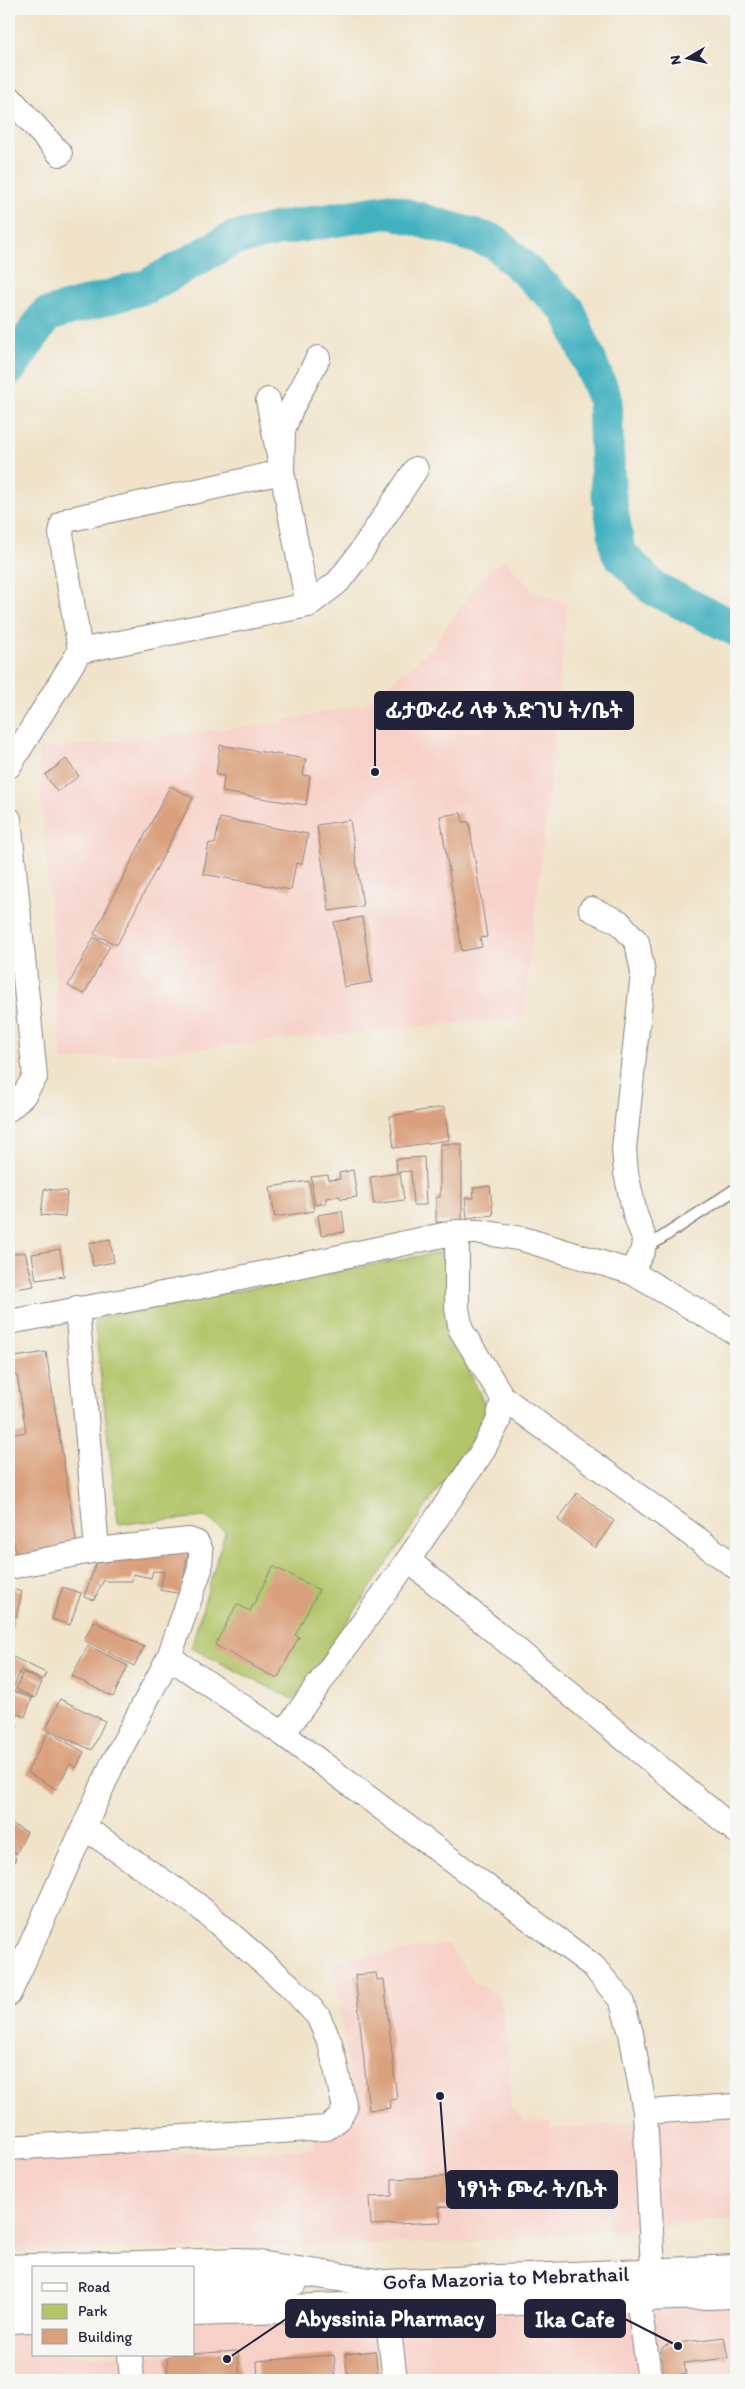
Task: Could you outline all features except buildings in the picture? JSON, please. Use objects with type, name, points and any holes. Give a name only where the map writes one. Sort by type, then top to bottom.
[{"type":"main road","name":"Gofa Mazoria to Mebrathail","points":[[105,2266],[239,2262],[337,2277],[384,2295]]},
{"type":"main road","points":[[9,2269],[32,2268]]},
{"type":"main road","name":"Gofa Mazoria to Mebrathail","points":[[195,2312],[338,2307],[384,2295],[645,2284],[736,2269]]},
{"type":"main road","points":[[195,2288],[337,2277]]},
{"type":"main road","name":"Gofa Mazoria to Mebrathail","points":[[645,2284],[736,2294]]},
{"type":"main road","points":[[225,2286],[338,2307]]},
{"type":"main road","points":[[9,2294],[32,2293]]},
{"type":"main road","points":[[9,2318],[32,2318]]},
{"type":"street","points":[[9,97],[60,154]]},
{"type":"street","points":[[282,472],[283,430],[291,409],[318,358]]},
{"type":"street","points":[[268,400],[308,605]]},
{"type":"street","points":[[80,652],[308,605],[338,582],[358,556],[416,469]]},
{"type":"street","points":[[9,766],[80,652],[61,534],[63,523],[71,519],[282,472]]},
{"type":"street","points":[[9,819],[35,1077],[23,1096],[9,1109]]},
{"type":"street","points":[[591,910],[618,922],[637,942],[644,973],[624,1149],[626,1173],[635,1214],[644,1238],[643,1250],[631,1272]]},
{"type":"street","points":[[456,1232],[456,1308],[461,1330],[503,1398],[736,1567]]},
{"type":"street","points":[[9,1322],[77,1308],[189,1289],[456,1232],[481,1232],[523,1238],[631,1272],[736,1333]]},
{"type":"street","points":[[77,1308],[97,1550]]},
{"type":"street","points":[[283,1734],[408,1560],[480,1455],[498,1422],[503,1398]]},
{"type":"street","points":[[9,1567],[97,1550],[189,1540],[197,1543],[201,1552],[200,1569],[169,1657],[112,1765],[9,1994]]},
{"type":"street","points":[[408,1560],[736,1831]]},
{"type":"street","points":[[169,1657],[283,1734],[593,1966],[620,2000],[632,2033],[645,2112],[645,2284],[650,2380]]},
{"type":"street","points":[[9,2148],[327,2128],[339,2119],[344,2108],[330,2043],[318,2016],[290,1986],[196,1904],[85,1828]]},
{"type":"street","points":[[645,2112],[736,2106]]},
{"type":"street","points":[[384,2295],[395,2380]]},
{"type":"street","points":[[130,2356],[132,2380]]},
{"type":"lane","points":[[643,1250],[736,1189]]},
{"type":"shaded area","points":[[504,559],[534,592],[567,604],[552,768],[523,1017],[62,1061],[38,750],[261,725],[365,704],[430,650],[484,574]]},
{"type":"shaded area","points":[[448,1944],[474,1982],[500,1996],[506,2034],[511,2107],[526,2122],[550,2122],[550,2129],[736,2114],[736,2219],[468,2242],[9,2252],[9,2154],[271,2152],[315,2148],[314,2133],[356,2123],[333,1962]]},
{"type":"shaded area","points":[[736,2305],[736,2377],[685,2380],[9,2380],[9,2327],[32,2326],[32,2356],[195,2356],[195,2321]]},
{"type":"green space","points":[[447,1251],[447,1323],[489,1414],[294,1700],[191,1648],[225,1532],[206,1517],[118,1524],[94,1318]]},
{"type":"waterway","points":[[9,369],[46,315],[148,286],[232,239],[283,228],[390,211],[495,242],[568,310],[605,399],[608,490],[618,552],[653,588],[736,629]]},
{"type":"place","name":"ፊታውራሪ ላቀ እድገህ ት/ቤት","points":[[375,772]]},
{"type":"place","name":"ነፃነት ጮራ ት/ቤት","points":[[440,2096]]},
{"type":"place","name":"Ika Cafe","points":[[678,2346]]},
{"type":"place","name":"Abyssinia Pharmacy","points":[[227,2359]]}]
